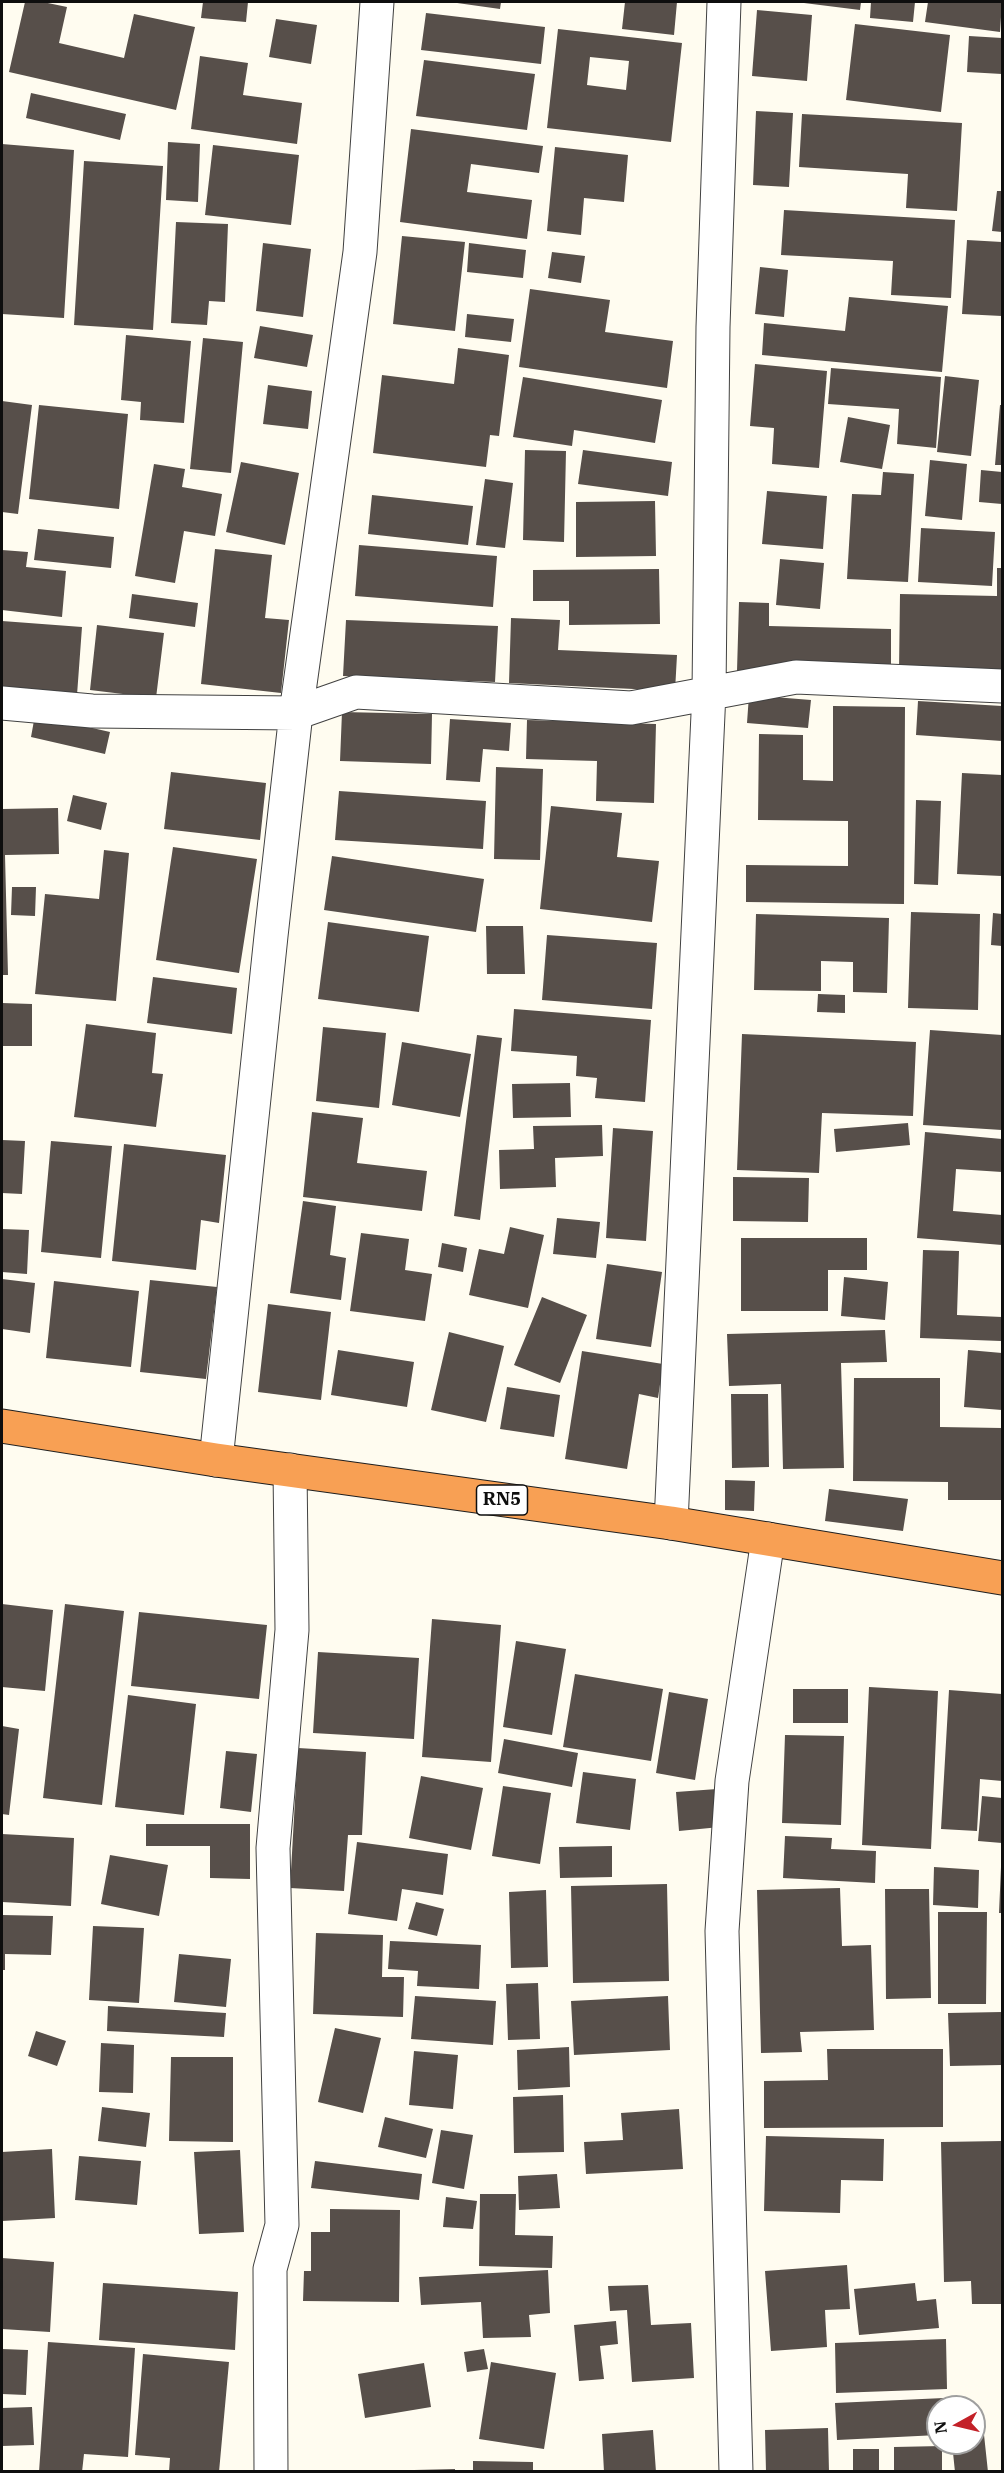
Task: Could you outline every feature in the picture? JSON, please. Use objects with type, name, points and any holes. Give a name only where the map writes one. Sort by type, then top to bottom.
[{"type":"highway","name":"RN5","points":[[2,1426],[216,1460],[671,1523],[1002,1578]]},
{"type":"street","points":[[216,1460],[296,712],[360,252],[377,2]]},
{"type":"street","points":[[671,1523],[710,692],[714,304],[724,2]]},
{"type":"street","points":[[2,703],[92,711],[296,712],[356,692],[631,708],[796,677],[1002,686]]},
{"type":"street","points":[[271,2472],[270,2269],[282,2225],[273,1848],[292,1630],[290,1470]]},
{"type":"street","points":[[736,2472],[722,1931],[732,1781],[768,1539]]},
{"type":"building","points":[[25,2],[43,2],[67,7],[59,43],[124,58],[134,14],[195,27],[176,110],[9,72]]},
{"type":"building","points":[[203,2],[248,2],[246,22],[201,18]]},
{"type":"building","points":[[450,2],[501,2],[500,9]]},
{"type":"building","points":[[625,2],[677,2],[674,35],[622,29]]},
{"type":"building","points":[[796,2],[861,2],[860,10]]},
{"type":"building","points":[[871,2],[915,2],[913,22],[870,18]]},
{"type":"building","points":[[928,2],[1002,2],[1000,32],[925,22]]},
{"type":"building","points":[[757,10],[812,15],[807,81],[752,76]]},
{"type":"building","points":[[426,13],[545,27],[541,64],[421,50]]},
{"type":"building","points":[[276,19],[317,25],[311,64],[269,57]]},
{"type":"building","points":[[855,24],[950,35],[941,112],[846,100]]},
{"type":"building","points":[[558,29],[682,43],[671,142],[547,128]],"holes":[[[590,57],[629,61],[626,90],[587,85]]]},
{"type":"building","points":[[969,36],[1002,38],[1002,74],[967,72]]},
{"type":"building","points":[[200,56],[248,63],[243,95],[302,103],[297,144],[191,129]]},
{"type":"building","points":[[424,60],[535,74],[527,130],[416,116]]},
{"type":"building","points":[[31,93],[126,114],[120,140],[26,118]]},
{"type":"building","points":[[756,111],[793,113],[789,187],[753,185]]},
{"type":"building","points":[[802,114],[962,123],[957,211],[906,208],[908,174],[799,167]]},
{"type":"building","points":[[411,129],[543,146],[539,173],[471,164],[467,192],[532,200],[527,239],[400,222]]},
{"type":"building","points":[[168,142],[200,144],[198,202],[166,200]]},
{"type":"building","points":[[2,144],[74,150],[64,318],[2,314]]},
{"type":"building","points":[[213,145],[299,155],[291,225],[205,215]]},
{"type":"building","points":[[555,147],[628,155],[624,202],[584,198],[581,235],[547,231]]},
{"type":"building","points":[[84,161],[163,166],[153,330],[74,325]]},
{"type":"building","points":[[997,191],[1002,191],[1002,232],[992,231]]},
{"type":"building","points":[[784,210],[955,220],[951,298],[891,295],[893,261],[781,255]]},
{"type":"building","points":[[176,222],[228,224],[225,302],[209,301],[207,325],[171,323]]},
{"type":"building","points":[[402,236],[465,242],[455,331],[393,324]]},
{"type":"building","points":[[967,240],[1002,242],[1002,316],[962,314]]},
{"type":"building","points":[[263,243],[311,249],[303,317],[256,311]]},
{"type":"building","points":[[469,243],[526,250],[523,278],[467,272]]},
{"type":"building","points":[[552,252],[585,256],[581,283],[548,278]]},
{"type":"building","points":[[760,267],[788,270],[784,317],[755,314]]},
{"type":"building","points":[[530,289],[610,300],[605,332],[673,341],[667,388],[519,367]]},
{"type":"building","points":[[849,297],[948,306],[942,372],[762,355],[764,323],[845,331]]},
{"type":"building","points":[[467,314],[514,319],[511,342],[465,337]]},
{"type":"building","points":[[260,326],[313,335],[307,367],[254,358]]},
{"type":"building","points":[[126,335],[191,341],[184,423],[140,420],[141,402],[121,400]]},
{"type":"building","points":[[203,338],[243,342],[231,473],[190,469]]},
{"type":"building","points":[[458,348],[509,355],[499,436],[490,435],[486,467],[373,453],[382,375],[454,384]]},
{"type":"building","points":[[755,364],[827,371],[819,468],[772,464],[774,428],[750,426]]},
{"type":"building","points":[[831,368],[941,377],[936,448],[897,444],[899,409],[828,404]]},
{"type":"building","points":[[945,376],[979,380],[971,456],[937,452]]},
{"type":"building","points":[[523,377],[662,400],[655,443],[574,430],[572,446],[513,437]]},
{"type":"building","points":[[268,385],[312,391],[308,429],[263,424]]},
{"type":"building","points":[[2,401],[32,405],[18,514],[2,512]]},
{"type":"building","points":[[39,405],[128,414],[119,509],[29,499]]},
{"type":"building","points":[[1000,405],[1002,405],[1002,465],[995,465]]},
{"type":"building","points":[[848,417],[890,425],[882,469],[840,462]]},
{"type":"building","points":[[525,450],[566,451],[564,542],[523,540]]},
{"type":"building","points":[[583,450],[672,462],[668,496],[578,484]]},
{"type":"building","points":[[930,460],[967,464],[962,520],[925,516]]},
{"type":"building","points":[[241,462],[299,473],[285,545],[226,532]]},
{"type":"building","points":[[154,464],[185,469],[182,487],[222,494],[215,536],[184,531],[175,583],[135,576]]},
{"type":"building","points":[[981,470],[1002,472],[1002,504],[979,502]]},
{"type":"building","points":[[883,472],[914,474],[908,582],[847,579],[852,494],[881,495]]},
{"type":"building","points":[[485,479],[513,483],[505,548],[476,545]]},
{"type":"building","points":[[767,491],[827,496],[823,549],[762,544]]},
{"type":"building","points":[[372,495],[473,506],[468,545],[368,534]]},
{"type":"building","points":[[655,501],[656,556],[576,557],[576,502]]},
{"type":"building","points":[[921,528],[995,532],[992,586],[918,582]]},
{"type":"building","points":[[38,529],[114,537],[111,568],[34,560]]},
{"type":"building","points":[[359,545],[497,556],[493,607],[355,596]]},
{"type":"building","points":[[215,549],[272,555],[265,618],[289,620],[281,693],[201,684]]},
{"type":"building","points":[[2,550],[28,552],[26,567],[66,571],[62,617],[2,610]]},
{"type":"building","points":[[780,559],[824,563],[820,609],[776,605]]},
{"type":"building","points":[[997,568],[1002,568],[1002,673],[899,671],[900,594],[997,596]]},
{"type":"building","points":[[659,569],[660,624],[569,625],[569,601],[533,601],[533,570]]},
{"type":"building","points":[[132,594],[198,603],[195,627],[129,618]]},
{"type":"building","points":[[739,602],[769,603],[769,626],[891,629],[891,675],[737,671]]},
{"type":"building","points":[[511,618],[560,620],[558,650],[677,655],[675,691],[509,683]]},
{"type":"building","points":[[346,620],[498,626],[495,682],[343,676]]},
{"type":"building","points":[[2,621],[82,627],[77,695],[2,689]]},
{"type":"building","points":[[97,625],[164,633],[156,698],[90,690]]},
{"type":"building","points":[[749,695],[811,700],[808,728],[747,723]]},
{"type":"building","points":[[918,701],[1002,706],[1002,741],[916,735]]},
{"type":"building","points":[[833,706],[905,707],[904,904],[746,902],[746,865],[848,866],[848,821],[758,820],[759,734],[803,735],[803,780],[833,781]]},
{"type":"building","points":[[342,712],[432,714],[431,764],[340,761]]},
{"type":"building","points":[[35,715],[110,732],[105,754],[31,737]]},
{"type":"building","points":[[450,719],[511,723],[509,751],[483,749],[480,782],[446,780]]},
{"type":"building","points":[[527,720],[656,724],[654,803],[596,801],[597,761],[526,759]]},
{"type":"building","points":[[496,767],[543,769],[540,860],[494,859]]},
{"type":"building","points":[[171,772],[266,783],[260,840],[164,829]]},
{"type":"building","points":[[962,773],[1002,775],[1002,876],[957,874]]},
{"type":"building","points":[[339,791],[486,801],[483,849],[335,840]]},
{"type":"building","points":[[73,795],[107,803],[101,830],[67,821]]},
{"type":"building","points":[[916,800],[941,801],[938,885],[914,884]]},
{"type":"building","points":[[551,806],[622,813],[617,857],[659,861],[652,922],[540,909]]},
{"type":"building","points":[[58,808],[59,854],[5,855],[8,975],[2,975],[2,809]]},
{"type":"building","points":[[173,847],[257,859],[239,973],[156,960]]},
{"type":"building","points":[[104,850],[129,853],[116,1001],[35,994],[45,894],[99,899]]},
{"type":"building","points":[[332,856],[484,879],[476,932],[324,910]]},
{"type":"building","points":[[12,887],[36,887],[35,916],[11,915]]},
{"type":"building","points":[[911,912],[980,914],[978,1010],[908,1008]]},
{"type":"building","points":[[993,913],[1002,914],[1002,946],[991,945]]},
{"type":"building","points":[[756,914],[889,918],[887,993],[853,992],[853,962],[821,961],[821,991],[754,990]]},
{"type":"building","points":[[328,922],[429,936],[419,1012],[318,999]]},
{"type":"building","points":[[486,926],[523,926],[525,974],[487,974]]},
{"type":"building","points":[[547,935],[657,943],[652,1009],[542,1000]]},
{"type":"building","points":[[153,977],[237,988],[232,1034],[147,1023]]},
{"type":"building","points":[[818,994],[845,995],[845,1013],[817,1012]]},
{"type":"building","points":[[2,1003],[32,1004],[32,1046],[2,1046]]},
{"type":"building","points":[[514,1009],[651,1020],[645,1102],[595,1098],[597,1078],[576,1076],[577,1056],[511,1051]]},
{"type":"building","points":[[86,1024],[156,1033],[152,1073],[163,1074],[156,1127],[74,1117]]},
{"type":"building","points":[[323,1027],[386,1033],[379,1108],[316,1101]]},
{"type":"building","points":[[930,1030],[1002,1035],[1002,1130],[923,1125]]},
{"type":"building","points":[[742,1034],[916,1042],[913,1116],[822,1113],[819,1173],[737,1170]]},
{"type":"building","points":[[477,1035],[502,1038],[480,1220],[454,1216]]},
{"type":"building","points":[[402,1042],[471,1054],[460,1117],[392,1105]]},
{"type":"building","points":[[570,1083],[571,1117],[513,1118],[512,1084]]},
{"type":"building","points":[[312,1112],[363,1118],[357,1163],[427,1171],[422,1211],[303,1197]]},
{"type":"building","points":[[908,1123],[910,1145],[836,1152],[834,1129]]},
{"type":"building","points":[[602,1125],[603,1156],[555,1158],[556,1187],[500,1189],[499,1150],[534,1149],[533,1126]]},
{"type":"building","points":[[613,1128],[653,1131],[646,1241],[606,1238]]},
{"type":"building","points":[[925,1132],[1002,1139],[1002,1172],[956,1169],[953,1211],[1002,1215],[1002,1245],[917,1238]]},
{"type":"building","points":[[2,1140],[25,1141],[22,1194],[2,1193]]},
{"type":"building","points":[[51,1141],[112,1146],[101,1258],[41,1252]]},
{"type":"building","points":[[124,1144],[226,1155],[219,1223],[201,1220],[196,1270],[112,1261]]},
{"type":"building","points":[[733,1177],[809,1178],[808,1222],[733,1221]]},
{"type":"building","points":[[303,1201],[336,1206],[330,1255],[346,1258],[341,1300],[290,1293]]},
{"type":"building","points":[[557,1218],[600,1222],[596,1258],[553,1254]]},
{"type":"building","points":[[510,1227],[544,1235],[528,1308],[469,1295],[479,1249],[504,1254]]},
{"type":"building","points":[[2,1229],[29,1230],[27,1274],[2,1272]]},
{"type":"building","points":[[361,1233],[409,1239],[405,1270],[432,1274],[425,1321],[350,1311]]},
{"type":"building","points":[[741,1238],[867,1238],[867,1270],[828,1270],[828,1311],[741,1311]]},
{"type":"building","points":[[442,1243],[467,1248],[463,1272],[438,1267]]},
{"type":"building","points":[[923,1250],[959,1251],[957,1315],[1002,1317],[1001,1341],[920,1338]]},
{"type":"building","points":[[607,1264],[662,1272],[651,1347],[596,1339]]},
{"type":"building","points":[[844,1277],[888,1282],[885,1320],[841,1316]]},
{"type":"building","points":[[2,1279],[35,1283],[30,1333],[2,1329]]},
{"type":"building","points":[[150,1280],[217,1287],[206,1379],[140,1372]]},
{"type":"building","points":[[54,1281],[139,1291],[131,1367],[46,1358]]},
{"type":"building","points":[[542,1297],[587,1315],[560,1383],[514,1365]]},
{"type":"building","points":[[268,1304],[331,1312],[321,1400],[258,1392]]},
{"type":"building","points":[[885,1330],[887,1362],[841,1363],[844,1468],[783,1469],[781,1384],[729,1386],[727,1334]]},
{"type":"building","points":[[449,1332],[504,1346],[486,1422],[431,1410]]},
{"type":"building","points":[[338,1350],[414,1362],[407,1407],[331,1395]]},
{"type":"building","points":[[968,1350],[1002,1353],[1002,1410],[964,1407]]},
{"type":"building","points":[[582,1351],[663,1364],[658,1398],[639,1394],[627,1469],[565,1459]]},
{"type":"building","points":[[854,1378],[940,1378],[940,1427],[1002,1428],[1002,1500],[948,1500],[948,1482],[853,1481]]},
{"type":"building","points":[[507,1387],[560,1395],[554,1437],[500,1429]]},
{"type":"building","points":[[731,1394],[768,1394],[769,1467],[732,1468]]},
{"type":"building","points":[[725,1480],[755,1481],[754,1511],[725,1510]]},
{"type":"building","points":[[829,1489],[908,1499],[903,1531],[825,1521]]},
{"type":"building","points":[[2,1604],[53,1610],[45,1691],[2,1687]]},
{"type":"building","points":[[65,1604],[124,1611],[102,1805],[43,1798]]},
{"type":"building","points":[[139,1612],[267,1625],[259,1699],[131,1686]]},
{"type":"building","points":[[432,1619],[501,1625],[491,1762],[422,1757]]},
{"type":"building","points":[[516,1641],[566,1649],[552,1735],[503,1727]]},
{"type":"building","points":[[318,1652],[419,1658],[414,1739],[313,1733]]},
{"type":"building","points":[[575,1674],[663,1689],[651,1761],[563,1747]]},
{"type":"building","points":[[869,1687],[938,1691],[931,1849],[862,1845]]},
{"type":"building","points":[[793,1689],[848,1689],[848,1723],[793,1723]]},
{"type":"building","points":[[949,1690],[1002,1694],[1002,1781],[980,1779],[977,1831],[941,1829]]},
{"type":"building","points":[[669,1692],[708,1699],[695,1780],[656,1773]]},
{"type":"building","points":[[128,1695],[196,1704],[184,1815],[115,1807]]},
{"type":"building","points":[[2,1726],[19,1729],[9,1815],[2,1814]]},
{"type":"building","points":[[785,1735],[844,1736],[841,1825],[782,1823]]},
{"type":"building","points":[[504,1739],[578,1753],[572,1787],[498,1773]]},
{"type":"building","points":[[298,1748],[366,1752],[362,1835],[348,1835],[344,1891],[290,1888]]},
{"type":"building","points":[[226,1751],[257,1754],[251,1812],[220,1808]]},
{"type":"building","points":[[583,1772],[636,1779],[630,1830],[576,1823]]},
{"type":"building","points":[[421,1776],[483,1788],[471,1850],[409,1838]]},
{"type":"building","points":[[503,1786],[551,1793],[540,1864],[492,1856]]},
{"type":"building","points":[[717,1789],[720,1827],[679,1831],[676,1792]]},
{"type":"building","points":[[982,1796],[1002,1798],[1002,1843],[978,1841]]},
{"type":"building","points":[[146,1824],[250,1824],[250,1879],[210,1878],[210,1846],[146,1846]]},
{"type":"building","points":[[2,1834],[74,1838],[71,1906],[2,1902]]},
{"type":"building","points":[[785,1836],[832,1838],[831,1849],[876,1851],[875,1883],[783,1878]]},
{"type":"building","points":[[357,1842],[448,1854],[443,1895],[402,1889],[397,1921],[348,1914]]},
{"type":"building","points":[[612,1846],[612,1877],[560,1878],[559,1847]]},
{"type":"building","points":[[110,1855],[168,1865],[159,1916],[101,1904]]},
{"type":"building","points":[[934,1867],[979,1870],[978,1908],[933,1905]]},
{"type":"building","points":[[1001,1867],[1002,1913],[999,1913]]},
{"type":"building","points":[[667,1884],[669,1981],[573,1983],[571,1886]]},
{"type":"building","points":[[840,1888],[842,1946],[871,1945],[874,2030],[800,2032],[802,2052],[761,2053],[757,1890]]},
{"type":"building","points":[[885,1889],[929,1889],[931,1998],[886,1999]]},
{"type":"building","points":[[546,1890],[548,1967],[511,1968],[509,1892]]},
{"type":"building","points":[[416,1902],[444,1909],[437,1936],[408,1929]]},
{"type":"building","points":[[938,1912],[987,1912],[986,2004],[938,2004]]},
{"type":"building","points":[[2,1915],[53,1916],[51,1955],[5,1954],[5,1970],[2,1970]]},
{"type":"building","points":[[93,1926],[144,1928],[139,2003],[89,2000]]},
{"type":"building","points":[[316,1933],[383,1935],[382,1977],[404,1977],[403,2017],[313,2014]]},
{"type":"building","points":[[390,1941],[481,1945],[479,1989],[417,1986],[418,1971],[388,1969]]},
{"type":"building","points":[[179,1954],[231,1959],[226,2007],[174,2002]]},
{"type":"building","points":[[538,1983],[540,2039],[508,2040],[506,1984]]},
{"type":"building","points":[[415,1996],[496,2001],[493,2045],[411,2039]]},
{"type":"building","points":[[668,1996],[670,2050],[574,2055],[571,2001]]},
{"type":"building","points":[[108,2006],[226,2013],[224,2037],[107,2031]]},
{"type":"building","points":[[1002,2012],[1002,2065],[950,2066],[948,2013]]},
{"type":"building","points":[[335,2028],[381,2038],[363,2113],[318,2102]]},
{"type":"building","points":[[36,2031],[66,2041],[57,2066],[28,2056]]},
{"type":"building","points":[[101,2043],[134,2045],[133,2093],[99,2092]]},
{"type":"building","points":[[569,2047],[570,2087],[518,2090],[517,2050]]},
{"type":"building","points":[[827,2049],[943,2049],[943,2127],[764,2128],[764,2081],[828,2080]]},
{"type":"building","points":[[414,2051],[458,2055],[453,2109],[409,2105]]},
{"type":"building","points":[[171,2057],[233,2057],[233,2142],[169,2141]]},
{"type":"building","points":[[563,2095],[564,2152],[514,2153],[513,2097]]},
{"type":"building","points":[[102,2107],[150,2113],[146,2147],[98,2141]]},
{"type":"building","points":[[679,2109],[683,2169],[586,2174],[584,2142],[623,2140],[621,2113]]},
{"type":"building","points":[[385,2117],[433,2129],[426,2158],[378,2147]]},
{"type":"building","points":[[441,2130],[473,2135],[464,2189],[432,2183]]},
{"type":"building","points":[[766,2136],[884,2139],[883,2181],[841,2180],[840,2213],[764,2211]]},
{"type":"building","points":[[1002,2141],[1002,2304],[972,2304],[971,2281],[944,2282],[941,2142]]},
{"type":"building","points":[[52,2149],[55,2218],[2,2221],[2,2152]]},
{"type":"building","points":[[240,2150],[244,2232],[199,2234],[194,2152]]},
{"type":"building","points":[[79,2156],[141,2161],[137,2205],[75,2200]]},
{"type":"building","points":[[315,2161],[422,2174],[419,2200],[311,2188]]},
{"type":"building","points":[[557,2174],[560,2208],[519,2210],[518,2176]]},
{"type":"building","points":[[480,2194],[516,2194],[515,2235],[553,2236],[552,2268],[479,2266]]},
{"type":"building","points":[[446,2197],[477,2201],[473,2229],[443,2227]]},
{"type":"building","points":[[330,2209],[400,2210],[399,2302],[303,2301],[304,2271],[311,2271],[311,2232],[330,2232]]},
{"type":"building","points":[[2,2258],[54,2262],[50,2332],[2,2329]]},
{"type":"building","points":[[847,2265],[850,2309],[825,2310],[827,2347],[771,2351],[765,2271]]},
{"type":"building","points":[[548,2270],[550,2313],[529,2315],[531,2337],[483,2338],[481,2302],[421,2305],[419,2277]]},
{"type":"building","points":[[103,2283],[238,2292],[235,2350],[99,2340]]},
{"type":"building","points":[[915,2283],[917,2301],[936,2299],[939,2328],[859,2335],[854,2289]]},
{"type":"building","points":[[648,2285],[651,2325],[691,2323],[694,2378],[632,2382],[627,2310],[610,2311],[608,2286]]},
{"type":"building","points":[[616,2321],[618,2344],[600,2346],[604,2379],[579,2381],[574,2325]]},
{"type":"building","points":[[946,2339],[947,2389],[836,2393],[835,2343]]},
{"type":"building","points":[[48,2342],[135,2348],[128,2457],[84,2454],[82,2472],[39,2472]]},
{"type":"building","points":[[2,2349],[28,2350],[26,2395],[2,2394]]},
{"type":"building","points":[[484,2349],[488,2369],[467,2372],[464,2352]]},
{"type":"building","points":[[143,2354],[229,2362],[219,2472],[169,2472],[170,2458],[135,2455]]},
{"type":"building","points":[[491,2362],[556,2373],[544,2449],[479,2439]]},
{"type":"building","points":[[424,2363],[431,2407],[365,2418],[358,2374]]},
{"type":"building","points":[[926,2399],[926,2436],[837,2440],[835,2403]]},
{"type":"building","points":[[32,2407],[34,2445],[2,2446],[2,2408]]},
{"type":"building","points":[[828,2428],[829,2472],[766,2472],[765,2430]]},
{"type":"building","points":[[653,2430],[656,2472],[604,2472],[602,2434]]},
{"type":"building","points":[[926,2446],[926,2455],[942,2455],[942,2472],[894,2472],[894,2447]]},
{"type":"building","points":[[853,2449],[879,2449],[879,2472],[853,2472]]},
{"type":"building","points":[[986,2453],[988,2472],[955,2472],[953,2455]]},
{"type":"building","points":[[473,2461],[533,2462],[533,2472],[473,2472]]},
{"type":"building","points":[[455,2469],[455,2472],[415,2472],[414,2470]]}]
